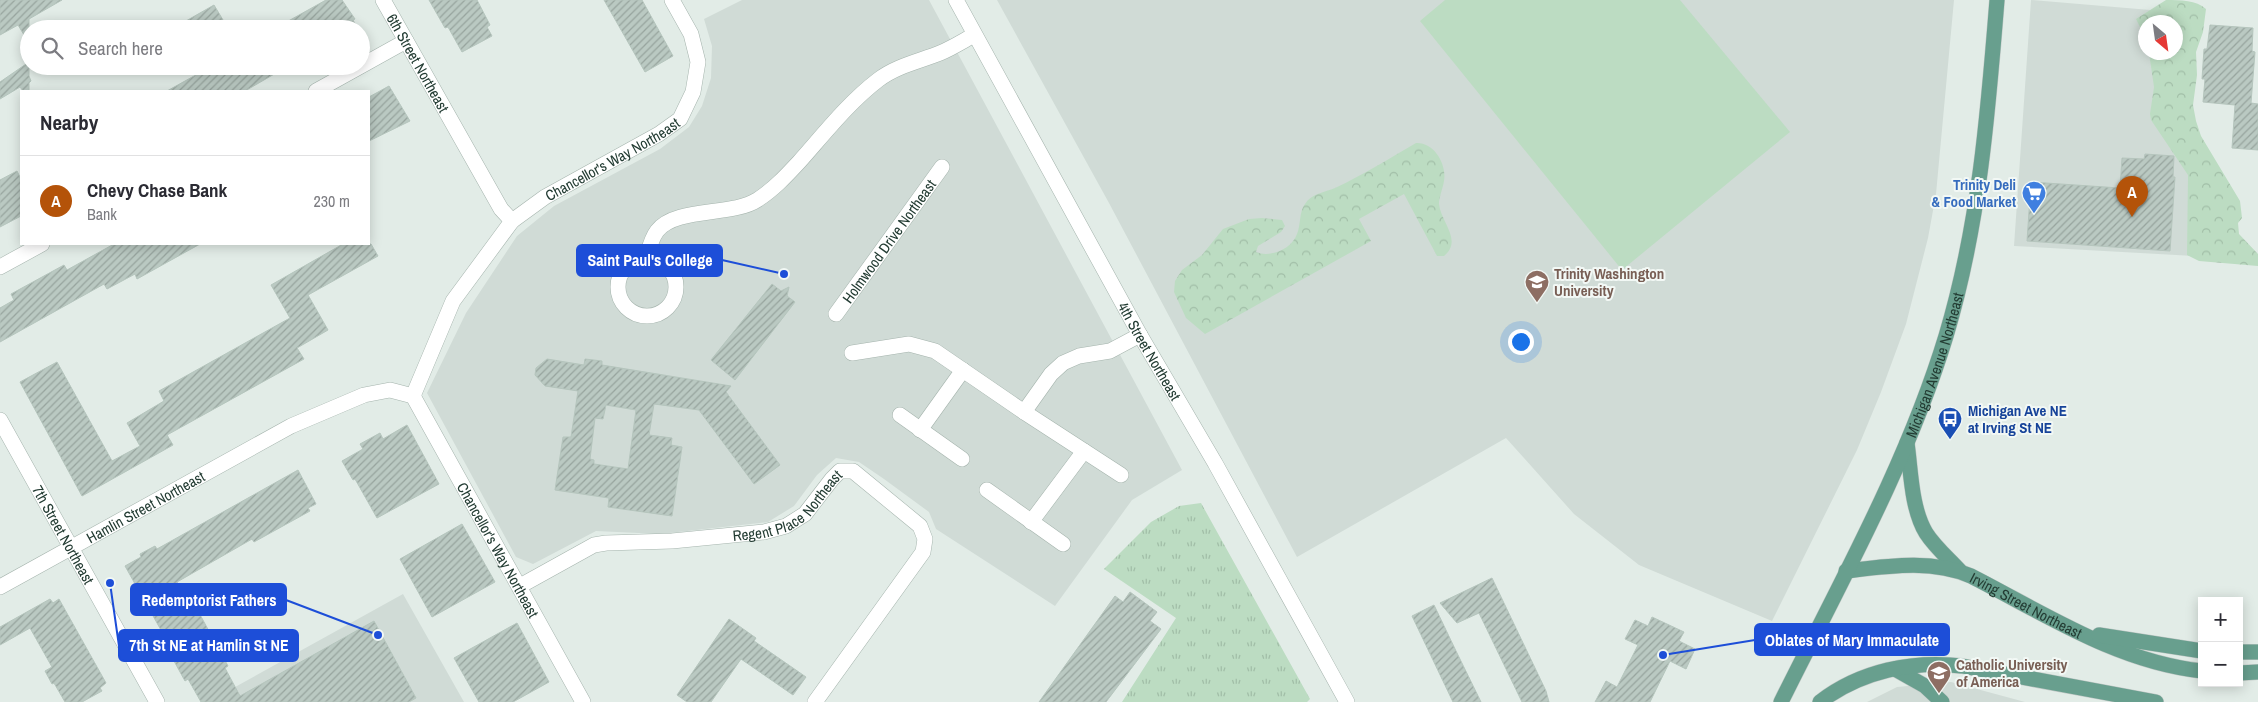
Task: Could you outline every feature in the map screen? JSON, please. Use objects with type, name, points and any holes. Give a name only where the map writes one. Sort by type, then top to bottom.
[{"type":"main road","name":"Michigan Avenue Northeast","points":[[1781,702],[1907,443],[1946,335],[1973,224],[1987,124],[1997,0]]},
{"type":"main road","points":[[1907,443],[1916,503],[1922,526],[1933,542],[1961,572]]},
{"type":"main road","name":"Irving Street Northeast","points":[[1846,571],[1923,565],[1943,567],[1961,572],[2076,631],[2141,658],[2198,670]]},
{"type":"main road","points":[[2076,631],[2198,650]]},
{"type":"main road","points":[[2243,652],[2258,652]]},
{"type":"main road","points":[[1820,702],[1854,681],[1894,669],[1920,665],[1947,664],[2156,702]]},
{"type":"main road","points":[[1894,669],[1925,686],[1942,702]]},
{"type":"main road","points":[[2243,673],[2258,672]]},
{"type":"street","name":"6th Street Northeast","points":[[382,0],[501,209],[512,221]]},
{"type":"street","name":"Chancellor's Way Northeast","points":[[583,702],[413,396],[453,301],[512,221],[545,197],[659,134],[680,119],[694,92],[698,62],[691,34],[672,0]]},
{"type":"street","name":"4th Street Northeast","points":[[956,0],[1140,335],[1215,463],[1347,702]]},
{"type":"street","points":[[646,259],[651,242],[658,229],[673,220],[699,213],[744,207],[757,200],[777,185],[857,99],[879,79],[897,69],[943,52],[974,35]]},
{"type":"street","points":[[370,61],[406,41]]},
{"type":"street","points":[[318,90],[345,75]]},
{"type":"street","name":"Holmwood Drive Northeast","points":[[836,314],[942,167]]},
{"type":"street","points":[[0,267],[40,245]]},
{"type":"street","points":[[1024,412],[1051,374],[1063,363],[1079,356],[1110,351],[1140,335]]},
{"type":"street","points":[[852,353],[909,344],[935,351],[1121,475]]},
{"type":"street","points":[[920,430],[963,370]]},
{"type":"street","name":"Hamlin Street Northeast","points":[[0,587],[291,426],[364,396],[390,390],[413,396]]},
{"type":"street","points":[[900,415],[962,459]]},
{"type":"street","name":"7th Street Northeast","points":[[0,420],[157,702]]},
{"type":"street","points":[[1031,522],[1084,451]]},
{"type":"street","name":"Regent Place Northeast","points":[[520,586],[594,545],[672,541],[764,532],[786,526],[805,514],[840,471],[854,472],[920,526],[925,539],[923,552],[815,702]]},
{"type":"street","points":[[987,490],[1063,544]]},
{"type":"shaded area","points":[[742,0],[929,0],[1182,470],[1132,500],[1055,606],[936,529],[929,512],[859,462],[836,458],[817,475],[794,506],[768,522],[660,534],[596,531],[533,564],[516,557],[427,393],[466,313],[517,236],[554,206],[660,149],[689,127],[702,106],[711,78],[712,46],[704,19]]},
{"type":"shaded area","name":"Trinity Washington University","points":[[997,0],[1954,0],[1936,194],[1928,238],[1906,324],[1857,450],[1772,621],[1639,565],[1574,514],[1506,438],[1297,557],[1109,203]]},
{"type":"shaded area","points":[[2031,0],[2162,11],[2156,15],[2138,15],[2138,60],[2168,60],[2230,258],[2014,246]]},
{"type":"shaded area","points":[[403,594],[464,702],[208,702]]},
{"type":"shaded area","name":"Catholic University of America","points":[[1951,682],[2025,702],[1867,702],[1897,687]]},
{"type":"green space","points":[[1445,0],[1680,0],[1790,132],[1622,270],[1420,21]]},
{"type":"green space","points":[[2166,0],[2193,2],[2206,9],[2203,32],[2196,52],[2197,75],[2193,105],[2196,121],[2201,136],[2240,201],[2242,218],[2238,223],[2239,234],[2258,254],[2258,266],[2199,261],[2187,255],[2188,175],[2151,120],[2150,114],[2154,87],[2150,60],[2183,60],[2183,15],[2142,15]]},
{"type":"green space","points":[[1416,143],[1428,146],[1434,150],[1443,168],[1444,181],[1439,204],[1452,244],[1444,256],[1437,256],[1404,194],[1359,219],[1371,241],[1205,334],[1186,318],[1174,292],[1175,281],[1182,270],[1202,255],[1223,229],[1249,219],[1282,220],[1285,226],[1281,232],[1258,246],[1256,252],[1268,254],[1280,251],[1286,248],[1294,239],[1303,207],[1311,198],[1356,178]]},
{"type":"green space","points":[[1201,503],[1310,699],[1307,702],[1122,702],[1176,618],[1104,569],[1151,522],[1179,506]]},
{"type":"building","points":[[0,0],[62,0],[29,20],[20,20],[20,28],[18,25],[0,35]]},
{"type":"building","points":[[326,0],[342,0],[355,19],[353,20],[290,20]]},
{"type":"building","points":[[429,0],[477,0],[490,25],[487,27],[492,36],[462,52],[448,27],[445,28]]},
{"type":"building","points":[[604,0],[642,0],[673,56],[645,72]]},
{"type":"building","points":[[214,5],[223,20],[188,20]]},
{"type":"building","points":[[2210,25],[2253,28],[2252,51],[2255,52],[2251,103],[2258,104],[2258,150],[2232,148],[2235,105],[2203,102],[2205,79],[2202,79],[2204,49],[2207,49]]},
{"type":"building","points":[[20,68],[20,75],[29,75],[31,81],[29,83],[29,90],[22,90],[20,87],[0,99],[0,82]]},
{"type":"building","points":[[196,75],[273,75],[247,90],[169,90]]},
{"type":"building","points":[[389,86],[410,121],[370,141],[370,96]]},
{"type":"building","points":[[2145,154],[2174,156],[2173,177],[2175,177],[2170,251],[2027,241],[2031,182],[2120,188],[2122,158],[2144,159]]},
{"type":"building","points":[[17,171],[20,177],[20,217],[0,227],[0,180]]},
{"type":"building","points":[[371,244],[378,256],[308,295],[328,330],[297,348],[304,359],[167,435],[173,445],[82,496],[20,382],[57,362],[112,461],[140,446],[127,423],[164,401],[159,391],[290,318],[271,285],[341,245]]},
{"type":"building","points":[[112,245],[198,245],[137,279],[135,274],[107,289],[104,284],[0,342],[0,308],[14,300],[11,294],[64,265],[67,270]]},
{"type":"building","points":[[772,284],[781,291],[789,287],[787,296],[795,302],[735,380],[711,360]]},
{"type":"building","points":[[547,359],[584,365],[585,359],[602,361],[602,365],[731,386],[726,392],[780,465],[754,484],[699,410],[654,404],[649,435],[672,438],[671,445],[682,447],[672,516],[608,507],[609,498],[555,490],[563,437],[571,437],[578,391],[545,386],[535,375],[536,368]],"holes":[[[606,405],[636,410],[628,469],[594,464],[594,460],[590,459],[595,418],[603,419]]]},
{"type":"building","points":[[407,425],[439,484],[377,518],[355,479],[353,480],[342,461],[363,449],[360,444],[380,433],[383,439]]},
{"type":"building","points":[[298,470],[316,504],[308,508],[310,511],[254,542],[252,539],[177,582],[195,612],[198,611],[228,666],[225,668],[240,696],[374,621],[416,698],[409,702],[201,702],[188,679],[185,681],[163,641],[166,639],[125,566],[141,557],[140,554],[155,546],[157,549]]},
{"type":"building","points":[[462,524],[495,582],[432,617],[400,559]]},
{"type":"building","points":[[1492,578],[1546,691],[1549,702],[1522,702],[1479,613],[1457,623],[1440,603]]},
{"type":"building","points":[[1130,592],[1157,612],[1150,621],[1161,629],[1106,702],[1039,702],[1115,596],[1123,602]]},
{"type":"building","points":[[50,599],[53,603],[59,599],[106,683],[100,688],[102,691],[82,702],[65,702],[54,683],[52,684],[45,671],[52,667],[30,628],[0,645],[0,627]]},
{"type":"building","points":[[1434,605],[1481,702],[1453,702],[1412,616]]},
{"type":"building","points":[[1652,617],[1684,632],[1679,641],[1695,649],[1686,669],[1670,661],[1650,702],[1595,702],[1606,681],[1617,687],[1638,645],[1625,639],[1635,620],[1648,626]]},
{"type":"building","points":[[729,619],[756,638],[754,641],[806,677],[793,695],[741,659],[711,702],[687,702],[677,695]]},
{"type":"building","points":[[517,623],[549,682],[513,702],[479,702],[454,658]]},
{"type":"place","name":"Trinity Deli & Food Market","points":[[2034,214]]},
{"type":"place","name":"Chevy Chase Bank","points":[[2132,217]]},
{"type":"place","name":"Saint Paul's College","points":[[784,274]]},
{"type":"place","name":"Trinity Washington University","points":[[1537,303]]},
{"type":"place","name":"Michigan Ave NE at Irving St NE","points":[[1950,440]]},
{"type":"place","name":"7th St NE at Hamlin St NE","points":[[110,583]]},
{"type":"place","name":"Redemptorist Fathers","points":[[378,635]]},
{"type":"place","name":"Oblates of Mary Immaculate","points":[[1663,655]]},
{"type":"place","name":"Catholic University of America","points":[[1939,694]]}]
